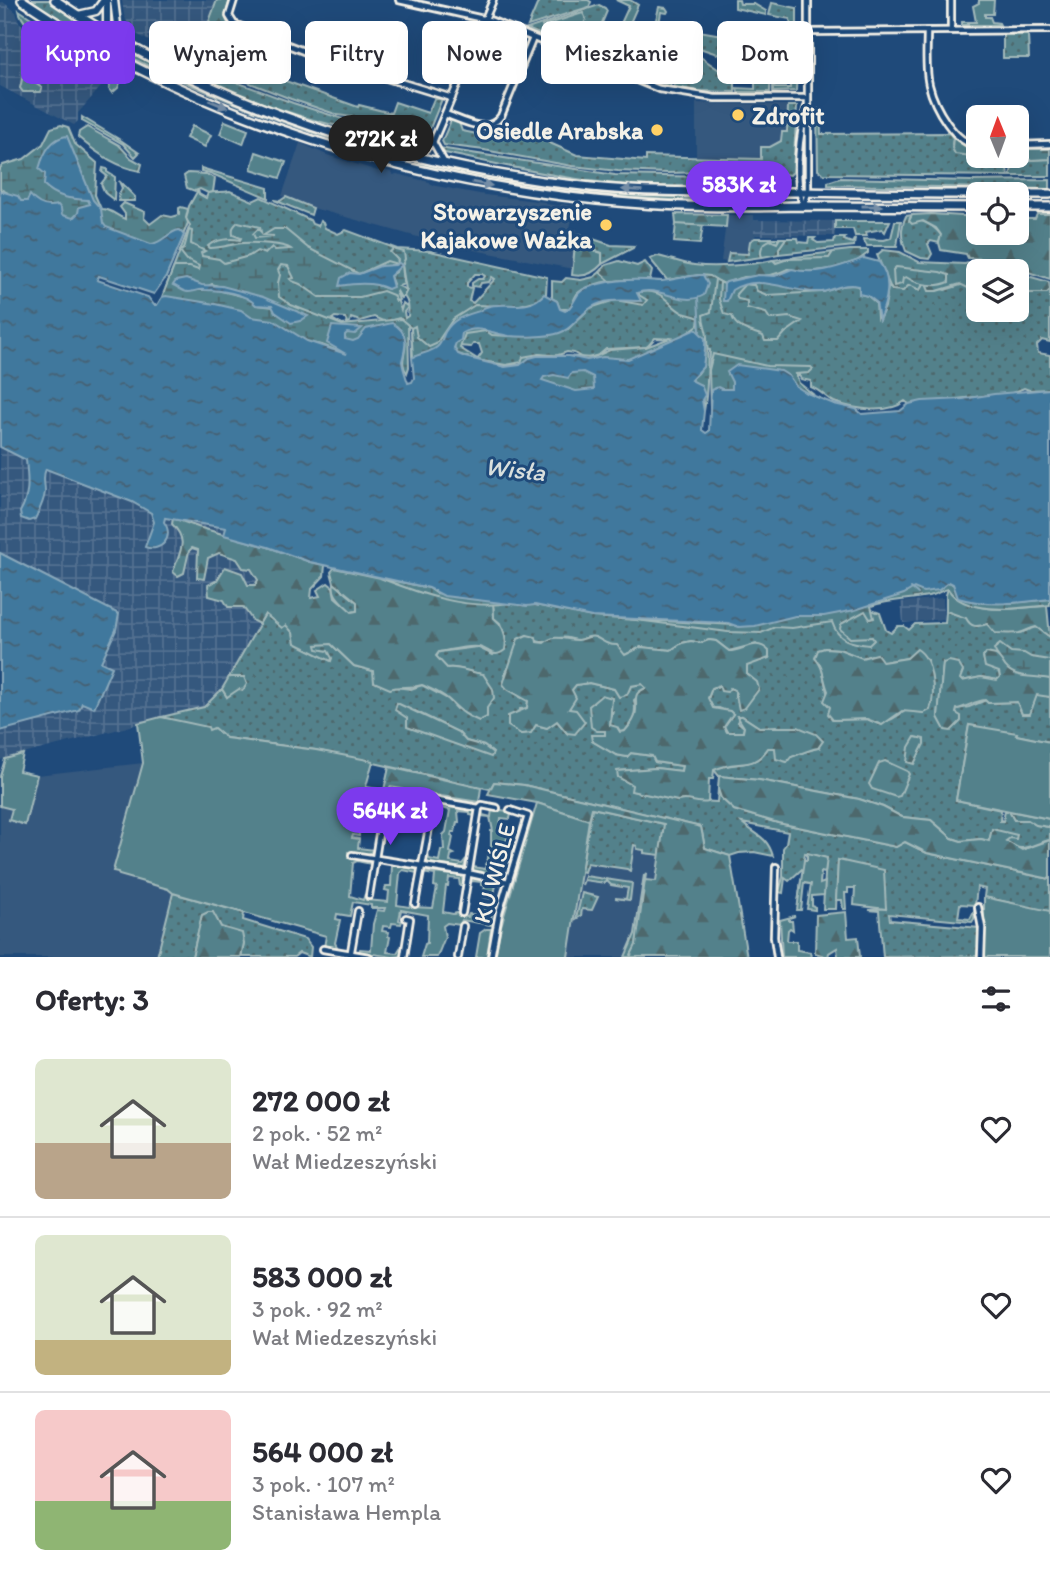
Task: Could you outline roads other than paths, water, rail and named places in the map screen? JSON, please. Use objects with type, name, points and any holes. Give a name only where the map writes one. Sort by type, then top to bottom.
[{"type":"main road","points":[[22,0],[57,21]]},
{"type":"main road","points":[[55,0],[86,21]]},
{"type":"main road","points":[[135,49],[200,82],[258,106],[417,155],[510,176],[594,187],[662,191],[966,194]]},
{"type":"main road","points":[[135,65],[279,128],[355,153],[433,174],[528,192],[628,203],[699,206],[966,207]]},
{"type":"main road","points":[[1029,194],[1050,194]]},
{"type":"main road","points":[[1029,207],[1050,207]]},
{"type":"street","points":[[77,15],[96,11],[105,0]]},
{"type":"street","points":[[105,0],[106,21]]},
{"type":"street","points":[[114,0],[117,21]]},
{"type":"street","points":[[234,0],[229,16],[234,24],[324,59],[452,98]]},
{"type":"street","points":[[399,0],[485,19],[659,89],[707,97],[807,98]]},
{"type":"street","points":[[417,155],[433,142],[494,0]]},
{"type":"street","points":[[808,0],[808,21]]},
{"type":"street","points":[[951,0],[951,30]]},
{"type":"street","points":[[813,32],[1050,30]]},
{"type":"street","points":[[927,31],[928,81],[933,97],[958,137],[966,142]]},
{"type":"street","points":[[445,114],[474,125],[488,126],[496,123],[533,38]]},
{"type":"street","points":[[804,206],[808,192],[807,84]]},
{"type":"street","points":[[804,206],[799,192],[800,153],[807,106]]},
{"type":"street","points":[[433,142],[444,162]]},
{"type":"street","points":[[1029,145],[1050,144]]},
{"type":"street","points":[[369,896],[379,834],[391,793],[479,808],[482,805],[497,808]]},
{"type":"street","points":[[415,904],[434,800]]},
{"type":"street","points":[[462,913],[479,808]]},
{"type":"street","name":"KU WIŚLE","points":[[491,957],[499,913],[528,816],[510,810]]},
{"type":"street","points":[[352,855],[508,882]]},
{"type":"street","points":[[776,867],[774,937],[777,957]]},
{"type":"street","points":[[978,907],[982,928],[981,957]]},
{"type":"street","points":[[350,956],[358,911]]},
{"type":"street","points":[[404,957],[410,919],[406,918]]},
{"type":"street","points":[[458,957],[463,926]]},
{"type":"street","points":[[323,949],[350,956],[369,957]]},
{"type":"water","name":"Wisła","points":[[67,136],[93,200],[101,209],[106,227],[151,244],[179,230],[184,235],[166,277],[154,294],[99,276],[97,280],[148,297],[154,305],[166,296],[241,310],[251,317],[273,320],[307,341],[346,354],[327,343],[332,326],[362,328],[355,334],[345,335],[345,339],[353,341],[366,329],[392,323],[404,335],[402,361],[408,383],[414,378],[412,358],[437,347],[455,321],[493,305],[523,305],[544,294],[557,301],[560,309],[565,311],[582,290],[600,284],[630,280],[662,281],[703,275],[708,284],[704,295],[696,298],[679,298],[645,291],[637,293],[641,301],[597,304],[560,333],[517,337],[474,329],[462,333],[461,340],[454,348],[458,354],[465,357],[505,367],[520,365],[537,356],[568,356],[587,360],[603,357],[628,359],[696,329],[705,338],[705,353],[703,367],[691,380],[701,385],[705,395],[702,400],[702,430],[706,433],[709,431],[711,390],[718,387],[732,389],[727,372],[737,365],[781,371],[807,393],[856,409],[862,414],[900,411],[909,404],[922,401],[1050,389],[1050,599],[980,603],[958,598],[953,584],[949,582],[939,590],[923,592],[914,588],[904,594],[855,610],[824,616],[795,616],[755,626],[592,617],[535,605],[444,596],[429,588],[310,562],[224,535],[226,528],[165,518],[168,533],[165,542],[156,548],[145,547],[154,522],[151,513],[132,502],[46,469],[45,492],[35,519],[29,521],[21,518],[20,512],[28,487],[26,460],[0,447],[0,191],[18,196],[21,201],[27,201],[30,195],[42,204],[58,205],[62,215],[73,218],[79,207],[90,204],[88,200],[59,195],[44,185],[45,174],[39,169],[41,163],[48,148],[61,137]],"holes":[[[583,372],[593,377],[594,389],[576,391],[542,380],[554,375],[568,378],[572,373]]]},
{"type":"water","points":[[864,258],[879,262],[886,276],[886,298],[879,320],[876,302],[859,294],[859,286],[854,285],[810,292],[754,283],[732,290],[727,301],[723,301],[726,282],[758,275],[775,276],[792,269],[820,271]]},
{"type":"water","points":[[399,263],[402,265],[390,276],[393,287],[388,289],[369,284],[339,286],[341,278],[350,273],[359,274],[380,266]]},
{"type":"water","points":[[186,279],[202,285],[222,286],[263,297],[308,316],[291,323],[275,312],[272,306],[256,305],[239,295],[210,290],[186,292],[173,285],[176,281]]},
{"type":"water","points":[[0,553],[119,614],[116,630],[101,662],[112,667],[94,708],[82,703],[79,710],[0,731]]},
{"type":"waterway","points":[[698,298],[700,331]]},
{"type":"waterway","points":[[911,588],[918,594]]},
{"type":"place","name":"Zdrofit","points":[[738,115]]},
{"type":"place","name":"Osiedle Arabska","points":[[657,130]]},
{"type":"place","name":"Stowarzyszenie Kajakowe Ważka","points":[[606,225]]}]
